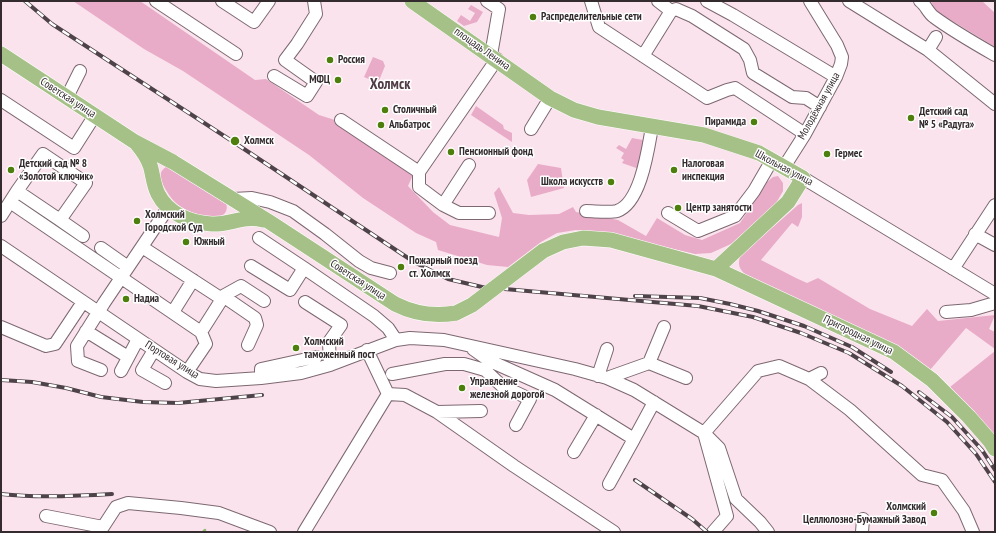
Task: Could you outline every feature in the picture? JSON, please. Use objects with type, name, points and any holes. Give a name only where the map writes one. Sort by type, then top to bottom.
[{"type":"main road","name":"площадь Ленина","points":[[412,1],[494,57],[550,98]]},
{"type":"main road","name":"Советская улица","points":[[1,54],[135,142],[173,162],[233,199],[395,304],[406,310],[425,314],[446,315],[456,313]]},
{"type":"main road","name":"Школьная улица","points":[[550,98],[574,110],[592,116],[704,136],[759,153],[803,178]]},
{"type":"main road","name":"Советская улица","points":[[135,142],[145,154],[150,165],[158,195],[168,208],[185,219],[201,223],[216,224],[247,218],[268,221]]},
{"type":"main road","points":[[152,177],[154,169],[158,163],[166,160],[173,162]]},
{"type":"main road","points":[[716,269],[788,202],[803,178]]},
{"type":"main road","points":[[228,222],[234,214],[235,206],[233,199]]},
{"type":"main road","name":"Пригородная улица","points":[[456,313],[472,305],[543,251],[563,242],[583,238],[611,240],[716,269],[894,352],[932,380],[969,417],[995,449]]},
{"type":"street","points":[[156,1],[236,54]]},
{"type":"street","points":[[222,1],[254,22],[269,1]]},
{"type":"street","points":[[274,76],[307,96],[316,82],[286,60],[316,14],[314,1]]},
{"type":"street","points":[[487,1],[502,5],[494,57],[419,172],[419,187],[443,205],[459,212],[489,213]]},
{"type":"street","points":[[591,1],[599,27],[708,98],[734,88],[805,134]]},
{"type":"street","points":[[658,1],[672,11]]},
{"type":"street","points":[[707,1],[836,77]]},
{"type":"street","name":"Молодёжная улица","points":[[668,213],[698,231],[735,216],[754,191],[805,134],[836,77],[841,64],[840,51],[810,1]]},
{"type":"street","points":[[849,1],[928,50],[995,104]]},
{"type":"street","points":[[920,1],[930,14],[944,25],[995,55]]},
{"type":"street","points":[[643,56],[672,11],[676,9],[692,16],[744,49],[750,60],[753,73],[792,97],[806,98],[820,107]]},
{"type":"street","points":[[928,50],[936,37]]},
{"type":"street","points":[[67,97],[80,71]]},
{"type":"street","points":[[531,129],[550,98]]},
{"type":"street","points":[[1,100],[74,148],[95,115]]},
{"type":"street","points":[[342,120],[419,172]]},
{"type":"street","points":[[586,211],[616,212],[627,205],[643,176],[652,126]]},
{"type":"street","points":[[1,216],[43,154],[86,183],[60,220]]},
{"type":"street","points":[[443,205],[469,164]]},
{"type":"street","name":"Школьная улица","points":[[803,178],[995,294]]},
{"type":"street","points":[[17,191],[83,236]]},
{"type":"street","points":[[233,199],[252,198],[270,202],[293,211],[359,261],[372,268],[390,274]]},
{"type":"street","points":[[10,202],[125,272]]},
{"type":"street","points":[[953,269],[976,234],[992,218],[995,205]]},
{"type":"street","points":[[101,370],[78,361],[77,346],[168,208]]},
{"type":"street","points":[[976,234],[995,246]]},
{"type":"street","points":[[259,238],[374,316],[388,328],[396,340]]},
{"type":"street","points":[[142,247],[256,318],[256,325],[248,345]]},
{"type":"street","name":"Портовая улица","points":[[2,248],[187,372],[200,379],[216,381],[261,378],[301,373],[330,365],[396,340],[410,338],[437,340],[469,346],[575,369],[602,377],[634,390],[704,433],[719,448],[736,499],[760,522],[768,532]]},
{"type":"street","points":[[101,248],[125,272],[173,312],[201,332],[206,344],[187,372]]},
{"type":"street","points":[[251,266],[290,290],[304,268]]},
{"type":"street","points":[[173,312],[193,280]]},
{"type":"street","points":[[201,332],[223,298],[241,286],[264,301]]},
{"type":"street","points":[[1,327],[46,346],[55,344],[83,302]]},
{"type":"street","points":[[305,302],[341,325],[329,342],[330,365]]},
{"type":"street","points":[[946,312],[971,310],[995,303]]},
{"type":"street","points":[[641,364],[664,327]]},
{"type":"street","points":[[86,331],[128,357]]},
{"type":"street","points":[[121,371],[138,339]]},
{"type":"street","points":[[469,346],[488,365],[502,386],[530,399],[516,425]]},
{"type":"street","points":[[607,349],[602,377],[641,364],[686,378]]},
{"type":"street","points":[[154,350],[142,370],[165,383]]},
{"type":"street","points":[[368,350],[388,394]]},
{"type":"street","points":[[261,378],[261,368],[316,357]]},
{"type":"street","points":[[392,374],[445,364],[488,365],[555,390],[634,439]]},
{"type":"street","points":[[713,532],[727,516],[704,433],[758,371],[779,366],[809,379],[850,410],[922,475],[942,480],[964,511],[973,532]]},
{"type":"street","points":[[809,379],[821,373]]},
{"type":"street","points":[[388,394],[405,395],[437,412],[514,466],[614,532]]},
{"type":"street","points":[[304,532],[388,394]]},
{"type":"street","points":[[609,484],[654,402]]},
{"type":"street","points":[[437,412],[481,411]]},
{"type":"street","points":[[574,452],[596,415]]},
{"type":"street","points":[[46,516],[103,527],[116,507],[128,503],[219,513],[270,532]]},
{"type":"street","points":[[862,532],[863,518]]},
{"type":"shaded area","points":[[73,1],[140,1],[255,80],[266,79],[319,115],[338,121],[413,175],[408,186],[433,212],[450,225],[499,237],[502,218],[494,193],[499,187],[513,213],[529,215],[559,214],[573,207],[576,212],[618,220],[646,236],[657,218],[685,235],[702,240],[740,223],[767,182],[773,177],[778,176],[783,183],[783,191],[775,205],[731,244],[711,253],[695,254],[601,232],[576,230],[557,233],[541,242],[508,267],[487,265],[438,250],[436,242],[416,233],[363,198],[309,155],[183,71],[144,49]]},
{"type":"shaded area","points":[[931,1],[982,1],[995,13],[995,47],[936,11]]},
{"type":"shaded area","points":[[471,5],[483,12],[477,22],[464,26],[457,21],[461,15],[470,21],[475,13],[468,9]]},
{"type":"shaded area","points":[[373,57],[383,61],[385,66],[378,83],[364,77]]},
{"type":"shaded area","points":[[476,106],[503,125],[504,129],[512,133],[512,142],[471,115]]},
{"type":"shaded area","points":[[632,138],[643,140],[639,169],[622,163],[624,160],[621,158],[624,153],[616,148],[619,145],[626,149]]},
{"type":"shaded area","points":[[538,164],[561,168],[564,188],[531,197],[527,180]]},
{"type":"shaded area","points":[[166,167],[170,167],[226,202],[226,210],[223,215],[210,217],[201,215],[186,210],[178,205],[170,196],[161,180],[161,172]]},
{"type":"shaded area","points":[[802,203],[802,217],[798,227],[792,223],[761,260],[807,283],[818,278],[870,309],[912,326],[927,309],[938,321],[995,315],[989,329],[995,332],[995,349],[966,328],[930,370],[749,278],[739,266],[740,256]]},
{"type":"shaded area","points":[[995,351],[995,437],[950,387]]},
{"type":"railway","points":[[25,1],[52,24],[414,262],[448,279],[482,287],[698,306],[753,317],[801,333],[849,353],[902,386],[947,422],[976,454],[995,482]]},
{"type":"railway","points":[[635,296],[700,298],[758,311],[804,326],[852,347],[891,372]]},
{"type":"railway","points":[[1,380],[32,382],[66,388],[101,397],[143,402],[178,403],[262,395]]},
{"type":"railway","points":[[919,392],[952,417],[982,450],[995,470]]},
{"type":"railway","points":[[635,480],[692,519],[707,532]]},
{"type":"railway","points":[[1,494],[43,496],[112,494]]},
{"type":"place","name":"Распределительные сети","points":[[533,17]]},
{"type":"place","name":"Россия","points":[[330,60]]},
{"type":"place","name":"МФЦ","points":[[338,80]]},
{"type":"place","name":"Столичный","points":[[385,110]]},
{"type":"place","name":"Детский сад № 5 «Радуга»","points":[[911,118]]},
{"type":"place","name":"Пирамида","points":[[754,122]]},
{"type":"place","name":"Альбатрос","points":[[381,125]]},
{"type":"place","name":"Холмск","points":[[235,141]]},
{"type":"place","name":"Пенсионный фонд","points":[[451,152]]},
{"type":"place","name":"Гермес","points":[[827,154]]},
{"type":"place","name":"Детский сад № 8 «Золотой ключик»","points":[[11,170]]},
{"type":"place","name":"Налоговая инспекция","points":[[674,170]]},
{"type":"place","name":"Школа искусств","points":[[611,182]]},
{"type":"place","name":"Центр занятости","points":[[678,208]]},
{"type":"place","name":"Холмский Городской Суд","points":[[137,221]]},
{"type":"place","name":"Южный","points":[[186,242]]},
{"type":"place","name":"Пожарный поезд ст. Холмск","points":[[401,267]]},
{"type":"place","name":"Надиа","points":[[126,299]]},
{"type":"place","name":"Холмский таможенный пост","points":[[296,348]]},
{"type":"place","name":"Управление железной дорогой","points":[[462,388]]},
{"type":"place","name":"Холмский Целлюлозно-Бумажный Завод","points":[[934,513]]},
{"type":"district","name":"Холмск","points":[[390,85]]}]
